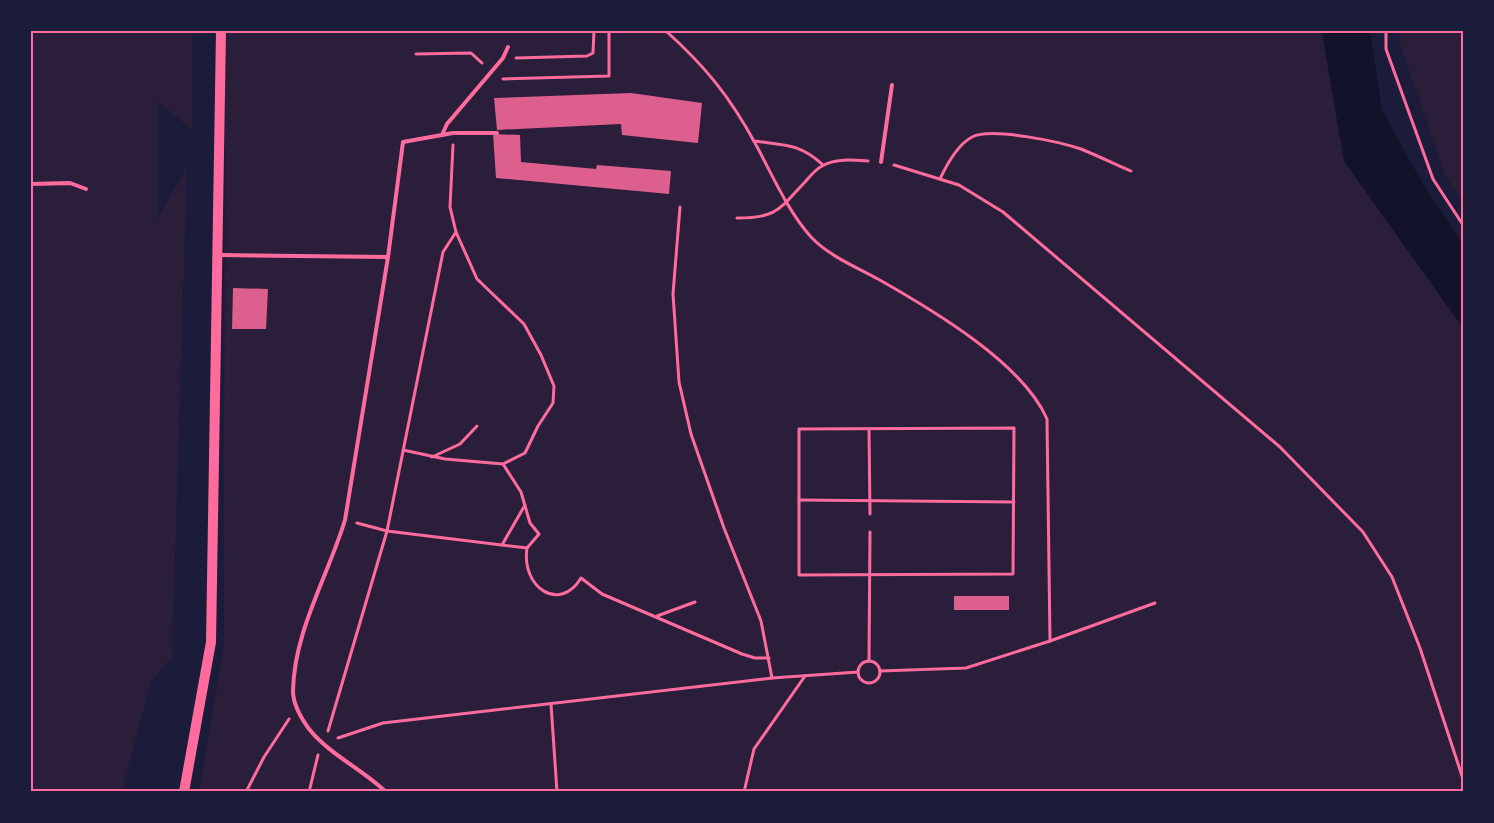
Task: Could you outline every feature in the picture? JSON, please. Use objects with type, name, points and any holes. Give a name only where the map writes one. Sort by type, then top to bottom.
[{"type":"main road","points":[[184,792],[211,642],[221,31]]},
{"type":"lane","points":[[442,135],[447,124],[503,58],[508,47]]},
{"type":"lane","points":[[881,162],[892,85]]},
{"type":"lane","points":[[386,792],[324,744],[309,729],[296,709],[293,692],[300,642],[335,554],[346,520],[388,257],[404,142],[453,133],[497,133]]},
{"type":"lane","points":[[31,184],[70,183],[86,189]]},
{"type":"lane","points":[[216,255],[388,257]]},
{"type":"path","points":[[503,58],[587,56],[593,53],[594,31]]},
{"type":"path","points":[[609,31],[609,76]]},
{"type":"path","points":[[666,31],[705,68],[716,82],[754,141],[788,202],[811,237],[832,253],[932,310],[1008,367],[1040,403],[1047,419],[1050,641]]},
{"type":"path","points":[[1386,31],[1386,48],[1432,179],[1463,225]]},
{"type":"path","points":[[940,179],[948,163],[965,141],[974,136],[990,132],[1016,135],[1080,149],[1131,171]]},
{"type":"path","points":[[403,450],[431,457],[503,464],[524,452],[553,403],[554,386],[541,354],[524,324],[477,279],[456,232],[450,207],[453,133]]},
{"type":"path","points":[[754,141],[789,145],[803,149],[823,165]]},
{"type":"path","points":[[737,218],[759,218],[774,212],[788,202],[823,165],[846,160],[881,162],[959,185],[1003,212],[1273,441],[1363,532],[1392,577],[1420,648],[1463,779]]},
{"type":"path","points":[[680,207],[673,294],[680,382],[691,434],[724,528],[762,622],[772,678]]},
{"type":"path","points":[[309,792],[316,759],[324,744],[387,531],[443,252],[456,232]]},
{"type":"path","points":[[431,457],[460,444],[477,426]]},
{"type":"path","points":[[1014,428],[1014,574],[799,575],[799,500],[798,429],[1014,428]]},
{"type":"path","points":[[869,429],[870,514]]},
{"type":"path","points":[[503,464],[513,477],[530,522],[539,534],[527,548],[527,573],[534,584],[543,591],[555,594],[566,592],[576,587],[581,578],[602,594],[742,654],[755,658],[768,658]]},
{"type":"path","points":[[799,500],[1014,502]]},
{"type":"path","points":[[502,545],[525,505]]},
{"type":"path","points":[[346,520],[387,531],[527,548]]},
{"type":"path","points":[[869,661],[870,532]]},
{"type":"path","points":[[657,616],[695,602]]},
{"type":"path","points":[[880,671],[966,668],[1050,641],[1155,603]]},
{"type":"path","points":[[869,661],[875,663],[880,671],[878,678],[869,683],[862,681],[858,672],[862,663],[869,661]]},
{"type":"path","points":[[324,744],[351,732],[383,723],[772,678],[858,672]]},
{"type":"path","points":[[744,792],[754,749],[805,676]]},
{"type":"path","points":[[551,704],[557,792]]},
{"type":"path","points":[[246,792],[264,757],[296,709]]},
{"type":"shaded area","points":[[31,31],[192,31],[192,130],[157,101],[157,221],[187,166],[172,657],[150,683],[122,792],[31,792]]},
{"type":"shaded area","points":[[225,31],[1322,31],[1344,161],[1463,328],[1463,792],[199,792],[224,644]]},
{"type":"shaded area","points":[[1322,31],[1370,31],[1382,110],[1424,186],[1463,244],[1463,328],[1344,161]]},
{"type":"shaded area","points":[[1400,31],[1463,31],[1463,203],[1445,175],[1399,41]]},
{"type":"building","points":[[631,93],[702,103],[698,143],[622,135],[621,124],[497,130],[494,98]]},
{"type":"building","points":[[493,134],[520,135],[521,162],[596,169],[597,165],[671,171],[669,194],[496,178]]},
{"type":"building","points":[[233,288],[268,289],[266,329],[232,329]]},
{"type":"building","points":[[954,596],[1009,596],[1009,610],[954,610]]}]
